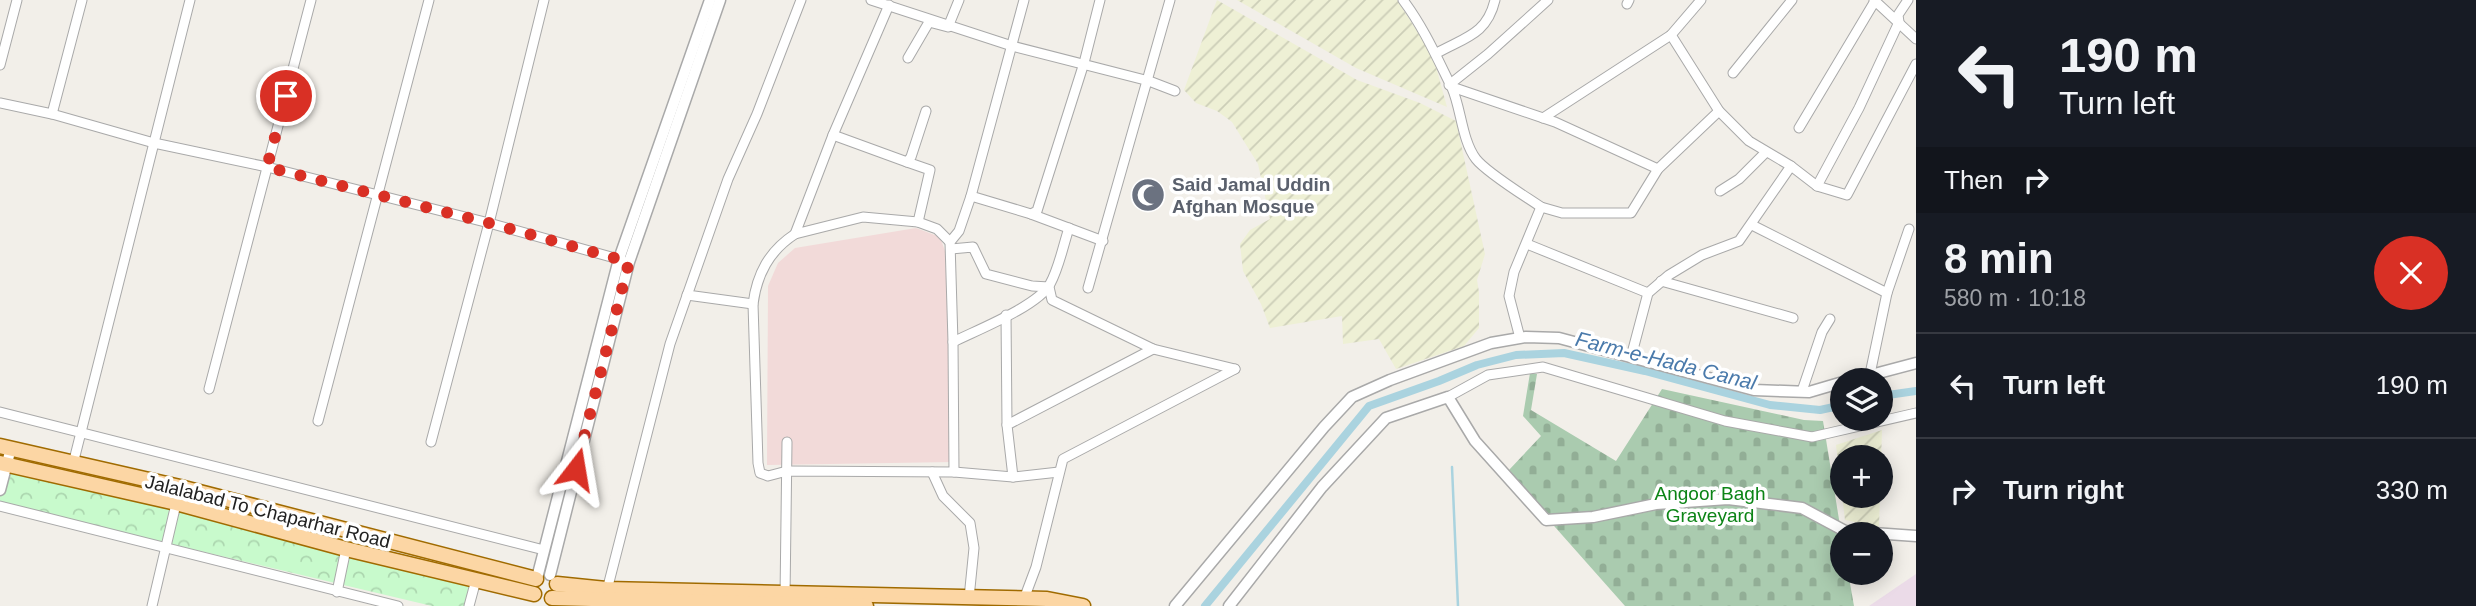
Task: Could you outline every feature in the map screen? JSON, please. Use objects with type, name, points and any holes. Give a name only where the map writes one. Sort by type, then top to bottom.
[{"type":"main road","name":"Jalalabad To Chaparhar Road","points":[[5,447],[180,487],[545,589]]},
{"type":"main road","name":"Jalalabad To Chaparhar Road","points":[[3,463],[176,503],[346,549],[476,580],[605,598],[866,606]]},
{"type":"main road","name":"Jalalabad To Chaparhar Road","points":[[785,602],[1047,599],[1083,606]]},
{"type":"street","points":[[0,65],[17,0]]},
{"type":"street","points":[[52,114],[82,0]]},
{"type":"street","points":[[73,464],[190,0]]},
{"type":"street","points":[[209,389],[311,0]]},
{"type":"street","points":[[317,421],[429,0]]},
{"type":"street","points":[[431,442],[544,0]]},
{"type":"street","points":[[545,589],[544,550],[624,261],[710,0]]},
{"type":"street","points":[[545,589],[624,261],[720,0]]},
{"type":"street","points":[[605,598],[670,344],[728,179],[757,114],[801,0]]},
{"type":"street","points":[[872,0],[948,27]]},
{"type":"street","points":[[948,27],[958,0]]},
{"type":"street","points":[[954,472],[951,245],[959,231],[971,196],[1024,0]]},
{"type":"street","points":[[1031,214],[1037,211],[1084,63],[1100,0]]},
{"type":"street","points":[[1088,288],[1170,0]]},
{"type":"street","points":[[1403,0],[1437,53],[1476,159],[1541,207],[1562,214],[1631,213],[1658,169],[1719,111]]},
{"type":"street","points":[[1437,53],[1485,26],[1495,0]]},
{"type":"street","points":[[1451,86],[1548,0]]},
{"type":"street","points":[[1543,118],[1671,35],[1700,0]]},
{"type":"street","points":[[1733,73],[1791,0]]},
{"type":"street","points":[[1817,186],[1899,22],[1898,15],[1909,0]]},
{"type":"street","points":[[1799,128],[1875,1],[1916,38]]},
{"type":"street","points":[[795,234],[833,135],[889,5]]},
{"type":"street","points":[[908,58],[929,22],[1149,81],[1175,91]]},
{"type":"street","points":[[1671,35],[1719,111],[1749,141],[1765,153],[1791,166],[1817,186],[1847,195],[1916,64]]},
{"type":"street","points":[[1451,86],[1543,118],[1658,169]]},
{"type":"street","points":[[0,103],[52,114],[154,143],[267,167],[489,223],[624,261]]},
{"type":"street","points":[[907,162],[926,111]]},
{"type":"street","points":[[833,135],[930,170],[918,222]]},
{"type":"street","points":[[1720,191],[1739,180],[1765,153]]},
{"type":"street","points":[[1632,357],[1648,293],[1661,281],[1702,255],[1739,241],[1791,166]]},
{"type":"street","points":[[971,196],[1031,214],[1103,241]]},
{"type":"street","points":[[1520,338],[1509,296],[1514,272],[1541,207]]},
{"type":"street","points":[[1049,287],[1032,286],[986,274],[973,247],[951,245],[937,229],[918,222],[863,216],[795,234],[777,248],[764,265],[755,290],[753,304],[758,468],[760,473],[768,476],[787,471],[954,472],[1013,477],[1059,472]]},
{"type":"street","points":[[1752,225],[1887,293]]},
{"type":"street","points":[[1024,599],[1037,567],[1063,459],[1235,369],[1153,349],[1052,300],[1049,287],[1069,228]]},
{"type":"street","points":[[1871,368],[1887,293],[1909,229]]},
{"type":"street","points":[[1527,244],[1648,293]]},
{"type":"street","points":[[1661,281],[1793,318]]},
{"type":"street","points":[[953,342],[1017,312],[1049,287]]},
{"type":"street","points":[[687,295],[753,304]]},
{"type":"street","points":[[1006,315],[1007,425],[1013,477]]},
{"type":"street","points":[[1802,391],[1822,332],[1830,319]]},
{"type":"street","points":[[1175,606],[1352,397],[1491,343],[1520,338],[1559,338],[1754,390],[1809,392],[1830,386]]},
{"type":"street","points":[[1007,425],[1153,349]]},
{"type":"street","points":[[1893,368],[1916,363]]},
{"type":"street","points":[[1229,606],[1322,487],[1386,418],[1448,397],[1488,375],[1543,367],[1725,422],[1812,437],[1916,413]]},
{"type":"street","points":[[1448,397],[1475,441],[1546,520],[1593,517],[1656,504],[1728,499],[1802,508],[1845,531],[1916,536]]},
{"type":"street","points":[[0,412],[544,550]]},
{"type":"street","points":[[785,602],[787,442]]},
{"type":"street","points":[[0,490],[5,447]]},
{"type":"street","points":[[932,472],[943,496],[970,523],[974,548],[969,598]]},
{"type":"street","points":[[152,606],[180,487]]},
{"type":"street","points":[[0,506],[398,606]]},
{"type":"street","points":[[337,592],[346,549]]},
{"type":"street","points":[[469,606],[476,580]]},
{"type":"shaded area","points":[[916,228],[940,237],[945,251],[953,462],[767,465],[768,286],[778,263],[795,248]]},
{"type":"shaded area","points":[[1916,574],[1916,606],[1869,606]]},
{"type":"green space","points":[[1217,0],[1357,80],[1420,103],[1456,121],[1485,254],[1477,280],[1479,328],[1464,346],[1396,369],[1379,339],[1343,344],[1342,316],[1270,328],[1261,304],[1243,271],[1240,244],[1250,230],[1270,219],[1258,164],[1232,122],[1217,111],[1196,103],[1184,90]]},
{"type":"green space","points":[[1237,0],[1397,0],[1433,56],[1447,107],[1356,68]]},
{"type":"green space","name":"Angoor Bagh Graveyard","points":[[1530,373],[1537,374],[1531,410],[1616,461],[1662,389],[1804,420],[1823,421],[1830,464],[1830,508],[1837,508],[1839,522],[1830,522],[1830,585],[1850,585],[1854,606],[1625,606],[1547,518],[1509,470],[1541,436],[1523,416]]},
{"type":"green space","points":[[1879,431],[1882,431],[1882,445],[1836,445]]},
{"type":"green space","points":[[0,465],[472,586],[465,606],[432,606],[116,531],[0,501]]},
{"type":"green space","points":[[1844,508],[1880,508],[1879,522],[1845,520]]},
{"type":"waterway","name":"Farm-e-Hada Canal","points":[[1205,606],[1369,406],[1477,365],[1516,355],[1564,353],[1645,371],[1770,405],[1820,410],[1830,408]]},
{"type":"waterway","name":"Farm-e-Hada Canal","points":[[1893,394],[1916,391]]},
{"type":"waterway","points":[[1452,467],[1458,606]]},
{"type":"place","name":"Said Jamal Uddin Afghan Mosque","points":[[1148,195]]},
{"type":"route","points":[[286,96],[267,167],[489,223],[629,262],[576,469]]}]
